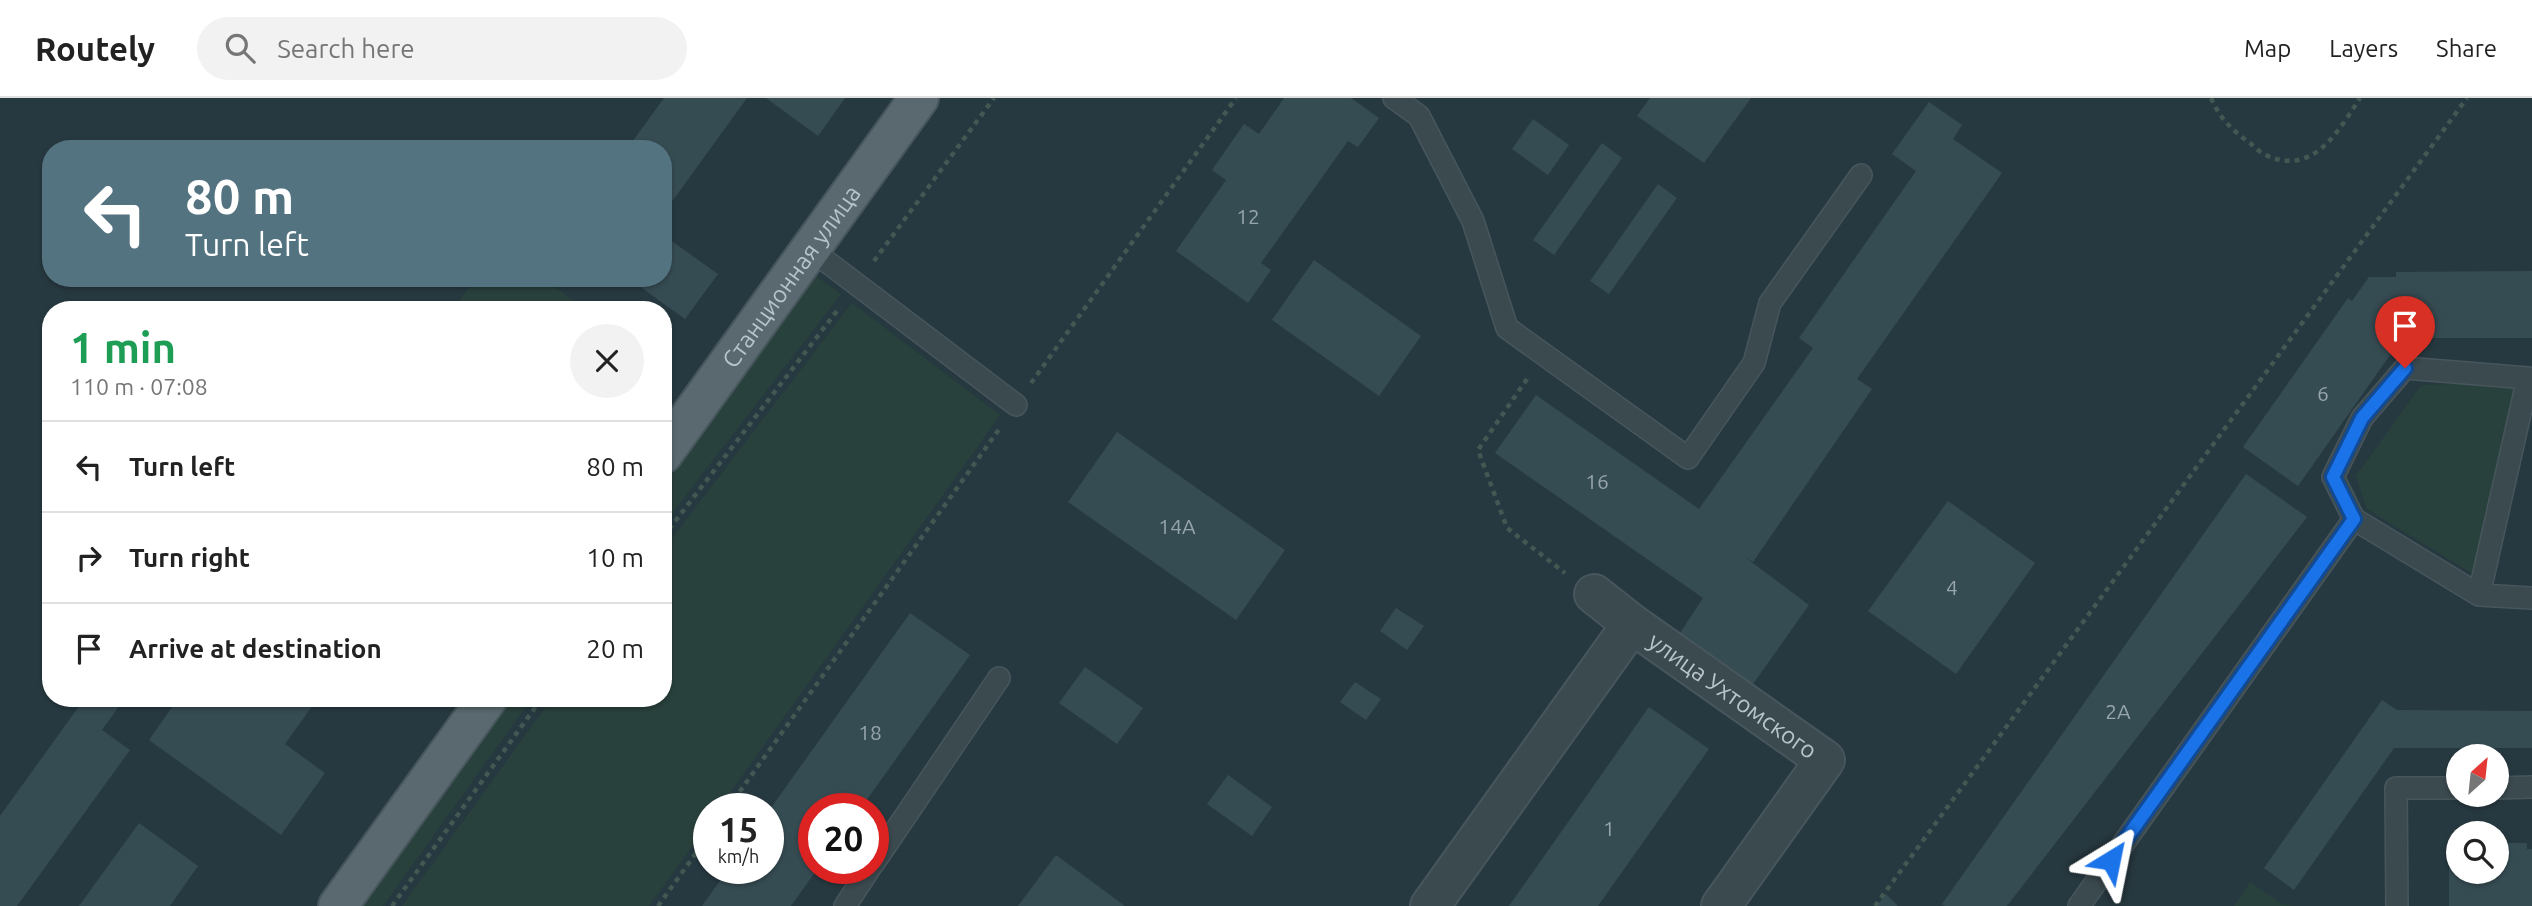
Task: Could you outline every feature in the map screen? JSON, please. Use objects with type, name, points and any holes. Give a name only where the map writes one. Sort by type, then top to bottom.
[{"type":"main road","name":"Станционная улица","points":[[672,441],[919,98]]},
{"type":"main road","points":[[338,906],[482,707]]},
{"type":"street","name":"улица Ухтомского","points":[[1594,594],[1632,624],[1825,760],[1728,904]]},
{"type":"street","name":"улица Ухтомского","points":[[1430,906],[1632,624]]},
{"type":"lane","points":[[1394,98],[1419,116],[1473,221],[1507,328],[1688,458],[1754,363],[1770,303],[1861,175]]},
{"type":"lane","points":[[810,249],[1016,405]]},
{"type":"lane","points":[[2479,595],[2528,378],[2405,368],[2362,418],[2333,477],[2354,519],[2479,595],[2532,598]]},
{"type":"lane","points":[[2078,906],[2354,519]]},
{"type":"lane","points":[[889,841],[999,678]]},
{"type":"lane","points":[[2510,788],[2532,787]]},
{"type":"lane","points":[[2397,906],[2396,788],[2446,788]]},
{"type":"lane","points":[[845,906],[860,884]]},
{"type":"path","points":[[672,525],[857,285],[994,98]]},
{"type":"path","points":[[738,793],[1236,98]]},
{"type":"path","points":[[2211,98],[2218,114],[2232,130],[2268,156],[2294,161],[2313,156],[2332,140],[2360,98]]},
{"type":"path","points":[[1875,906],[2467,98]]},
{"type":"path","points":[[1543,355],[1478,450],[1507,528],[1594,594]]},
{"type":"path","points":[[392,906],[536,707]]},
{"type":"path","points":[[658,906],[693,857]]},
{"type":"green space","points":[[810,276],[817,277],[841,294],[672,513],[672,462],[805,279]]},
{"type":"green space","points":[[470,287],[555,287],[574,301],[459,301]]},
{"type":"green space","points":[[852,303],[1000,415],[730,793],[693,793],[693,845],[649,906],[402,906],[546,707],[672,707],[672,538]]},
{"type":"green space","points":[[2521,382],[2473,574],[2367,509],[2356,476],[2421,385]]},
{"type":"green space","points":[[494,707],[526,707],[383,906],[350,906]]},
{"type":"green space","points":[[2250,882],[2284,905],[2298,906],[2234,906]]},
{"type":"building","points":[[664,98],[747,98],[672,202],[672,140],[634,140]]},
{"type":"building","points":[[766,98],[845,98],[818,136]]},
{"type":"building","points":[[1284,98],[1351,98],[1379,118],[1358,147],[1348,141],[1261,263],[1271,270],[1248,303],[1176,251],[1226,180],[1212,170],[1244,124],[1259,134]]},
{"type":"building","points":[[1650,98],[1751,98],[1704,163],[1637,116]]},
{"type":"building","points":[[1929,102],[1962,125],[1953,139],[2002,173],[1857,379],[1872,389],[1753,562],[1742,555],[1809,605],[1753,684],[1680,633],[1703,598],[1495,453],[1536,395],[1699,509],[1813,348],[1799,338],[1916,171],[1892,154]]},
{"type":"building","points":[[1533,119],[1569,145],[1548,175],[1512,149]]},
{"type":"building","points":[[1602,143],[1622,158],[1554,255],[1533,240]]},
{"type":"building","points":[[1658,184],[1677,198],[1609,294],[1590,281]]},
{"type":"building","points":[[672,241],[718,274],[685,319],[672,310],[672,301],[660,301],[641,287],[672,287]]},
{"type":"building","points":[[1314,260],[1421,336],[1379,396],[1272,320]]},
{"type":"building","points":[[2532,271],[2532,338],[2402,338],[2298,486],[2243,447],[2348,298],[2352,301],[2369,277],[2396,277],[2396,272]]},
{"type":"building","points":[[1117,432],[1285,550],[1236,620],[1068,502]]},
{"type":"building","points":[[2246,474],[2307,517],[2007,906],[1942,904]]},
{"type":"building","points":[[1948,501],[2035,563],[1956,674],[1868,611]]},
{"type":"building","points":[[1396,608],[1424,626],[1407,650],[1380,631]]},
{"type":"building","points":[[910,613],[970,655],[872,793],[798,793],[798,884],[807,884],[791,906],[702,906],[718,884],[784,884],[784,793],[782,793]]},
{"type":"building","points":[[1085,667],[1143,708],[1117,744],[1059,703]]},
{"type":"building","points":[[1355,682],[1381,699],[1366,720],[1340,702]]},
{"type":"building","points":[[2382,700],[2397,710],[2532,711],[2532,748],[2510,748],[2510,744],[2446,744],[2446,748],[2394,748],[2294,890],[2264,868]]},
{"type":"building","points":[[79,707],[119,707],[102,730],[130,750],[17,906],[0,906],[0,816]]},
{"type":"building","points":[[172,707],[312,707],[285,744],[325,773],[281,835],[149,740]]},
{"type":"building","points":[[1649,707],[1709,749],[1598,906],[1509,906]]},
{"type":"building","points":[[1228,775],[1272,807],[1252,836],[1207,804]]},
{"type":"building","points":[[139,823],[198,866],[170,906],[79,906]]},
{"type":"building","points":[[2509,843],[2527,843],[2527,849],[2532,849],[2532,906],[2449,906],[2449,884],[2509,884]]},
{"type":"building","points":[[1056,855],[1125,906],[1018,906]]},
{"type":"building","points":[[1886,894],[1898,906],[1877,906]]},
{"type":"route","points":[[2111,860],[2354,519],[2333,477],[2362,418],[2405,368]]}]
